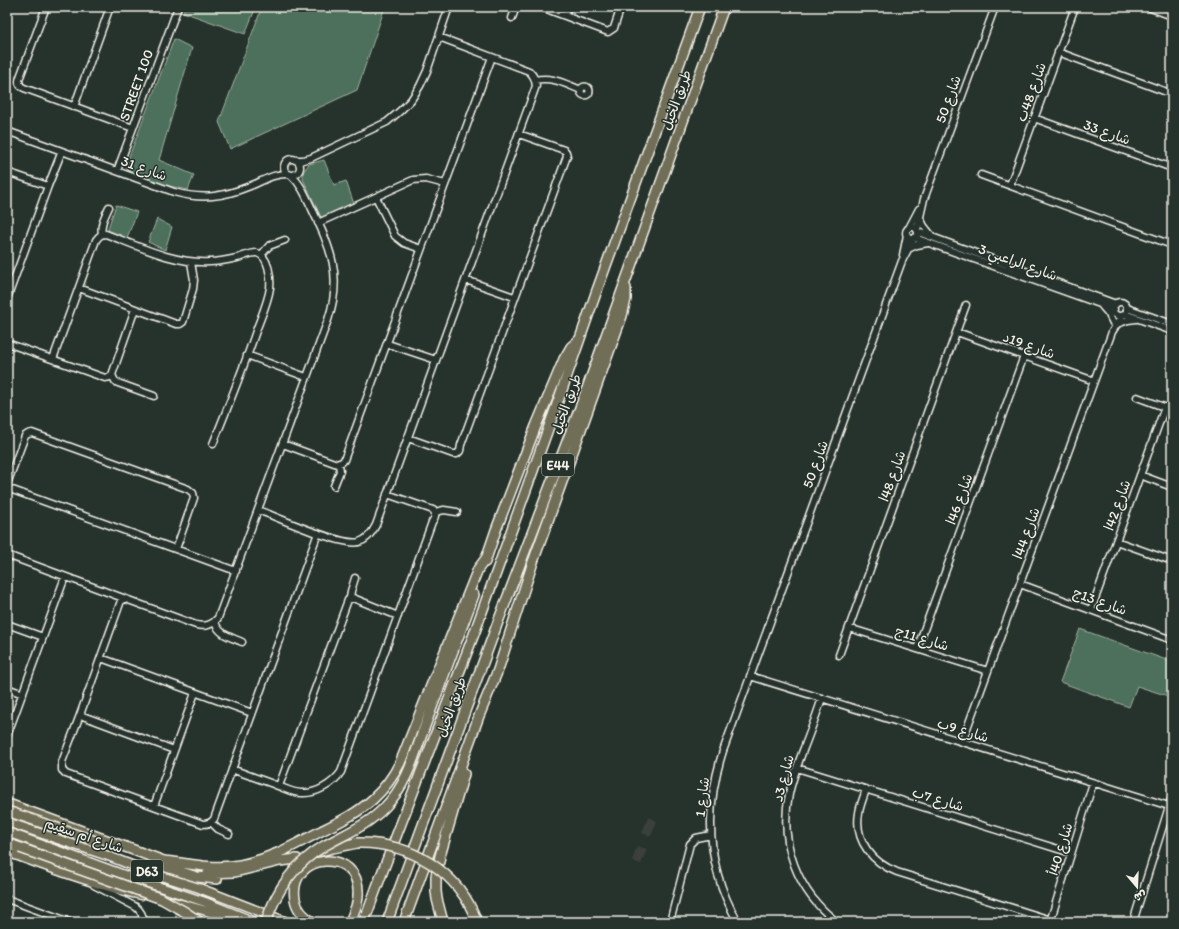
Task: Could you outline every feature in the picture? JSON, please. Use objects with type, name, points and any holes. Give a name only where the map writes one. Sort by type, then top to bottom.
[{"type":"highway","name":"طريق الخيل","points":[[364,922],[474,634],[608,258],[700,7]]},
{"type":"highway","name":"طريق الخيل","points":[[387,922],[495,629],[562,456],[724,7]]},
{"type":"highway","points":[[404,922],[479,716],[498,670],[533,562],[622,316],[626,299],[625,282]]},
{"type":"highway","points":[[266,922],[274,901],[282,887],[301,864],[324,846],[366,824],[389,802],[405,778],[453,652],[496,530],[536,426],[564,359],[571,347],[580,339]]},
{"type":"highway","points":[[164,861],[217,867],[234,866],[255,862],[286,850],[350,816],[372,800],[387,784],[400,763],[474,578],[487,557]]},
{"type":"highway","points":[[443,922],[437,899],[436,876],[440,856],[458,794],[478,732],[480,722],[479,716]]},
{"type":"highway","points":[[8,806],[194,871],[220,874],[245,871],[280,861],[297,859]]},
{"type":"highway","points":[[8,806],[141,859],[190,875],[213,879],[229,879],[244,876],[333,848],[357,843],[380,844],[395,847],[418,855],[450,879],[460,890],[469,904],[477,922]]},
{"type":"highway","points":[[7,843],[157,897],[178,907],[200,922]]},
{"type":"highway","points":[[313,922],[304,916],[298,909],[295,901],[295,889],[299,876],[305,869],[312,864],[325,861],[343,865],[350,870],[355,878],[358,895],[356,906],[350,922]]},
{"type":"main road","points":[[8,806],[78,838],[108,856]]},
{"type":"main road","name":"شارع أم سقيم","points":[[7,822],[108,856],[152,873],[206,890],[287,922]]},
{"type":"main road","name":"شارع أم سقيم","points":[[7,832],[127,876],[205,902],[255,922]]},
{"type":"main road","points":[[7,852],[88,881],[119,890],[182,904],[231,920],[246,922]]},
{"type":"street","points":[[46,7],[19,83],[24,88],[133,128]]},
{"type":"street","points":[[74,107],[110,7]]},
{"type":"street","name":"STREET 100","points":[[117,171],[178,7]]},
{"type":"street","points":[[301,186],[290,174],[285,171],[284,165],[288,160],[303,160],[311,158],[380,126],[387,122],[411,100],[427,71],[449,7]]},
{"type":"street","points":[[512,18],[516,7]]},
{"type":"street","points":[[541,7],[606,31],[610,31],[614,28],[621,7]]},
{"type":"street","points":[[565,15],[568,7]]},
{"type":"street","name":"شارع 50","points":[[909,228],[924,199],[995,7]]},
{"type":"street","name":"شارع 48ب","points":[[1010,185],[1075,7]]},
{"type":"street","points":[[1148,7],[1172,16]]},
{"type":"street","points":[[258,510],[318,533],[350,543],[359,542],[366,539],[372,533],[376,525],[536,86],[536,80],[529,71],[439,36]]},
{"type":"street","points":[[1058,52],[1172,94]]},
{"type":"street","points":[[339,464],[344,460],[388,344],[421,249],[492,57]]},
{"type":"street","points":[[536,80],[550,78],[581,90]]},
{"type":"street","name":"شارع 33","points":[[1034,118],[1172,168]]},
{"type":"street","name":"شارع 31","points":[[7,131],[186,196],[212,197],[225,195],[251,186],[274,175],[284,165]]},
{"type":"street","points":[[408,438],[452,454],[457,454],[460,451],[514,297],[567,154],[564,150],[519,134]]},
{"type":"street","points":[[7,299],[62,151]]},
{"type":"street","points":[[290,174],[294,175],[311,158]]},
{"type":"street","points":[[7,555],[65,578],[196,625],[203,626],[215,622],[236,571],[283,444],[306,377],[330,315],[334,298],[335,276],[331,253],[301,186],[299,164],[295,160]]},
{"type":"street","points":[[7,172],[48,186]]},
{"type":"street","name":"شارع 31","points":[[274,175],[290,174]]},
{"type":"street","points":[[982,175],[1172,245]]},
{"type":"street","points":[[318,223],[407,182],[419,178],[445,184]]},
{"type":"street","points":[[376,197],[395,236],[404,243],[421,249]]},
{"type":"street","name":"شارع 50","points":[[750,676],[902,261],[916,234],[924,199]]},
{"type":"street","points":[[102,234],[102,222],[109,207]]},
{"type":"street","points":[[908,249],[932,240],[920,217]]},
{"type":"street","points":[[914,227],[916,234],[910,238],[907,235],[907,230],[914,227]]},
{"type":"street","points":[[53,359],[98,236],[106,234],[167,256],[191,262],[225,261],[253,253],[261,255],[264,258],[270,274],[270,290],[248,355],[213,444]]},
{"type":"street","name":"شارع الراعبي 3","points":[[916,234],[1115,308]]},
{"type":"street","name":"شارع 50","points":[[902,261],[907,235]]},
{"type":"street","points":[[261,255],[269,246],[285,240]]},
{"type":"street","name":"شارع الراعبي 3","points":[[932,240],[1115,308]]},
{"type":"street","points":[[79,288],[173,323],[180,324],[183,322],[193,289],[194,280],[191,262]]},
{"type":"street","points":[[466,280],[514,297]]},
{"type":"street","points":[[1125,312],[1126,304],[1119,302],[1115,308],[1117,315],[1125,312],[1172,324]]},
{"type":"street","points":[[1101,304],[1115,324],[1128,320],[1139,319]]},
{"type":"street","name":"شارع 48ا","points":[[839,655],[966,305]]},
{"type":"street","name":"شارع 44ا","points":[[1115,308],[1115,324]]},
{"type":"street","points":[[7,343],[105,378],[110,377],[135,309]]},
{"type":"street","points":[[1125,312],[1139,319],[1172,331]]},
{"type":"street","name":"شارع 44ا","points":[[962,742],[1115,324],[1125,312]]},
{"type":"street","name":"شارع 19د","points":[[957,332],[1094,382]]},
{"type":"street","points":[[388,344],[436,360]]},
{"type":"street","points":[[248,355],[306,377]]},
{"type":"street","name":"شارع 46ا","points":[[917,649],[1024,356]]},
{"type":"street","points":[[112,375],[118,383],[154,396]]},
{"type":"street","points":[[1137,397],[1172,410]]},
{"type":"street","name":"شارع 42ا","points":[[1091,610],[1165,407]]},
{"type":"street","points":[[7,484],[25,436],[32,433],[188,489],[193,493],[194,498],[176,549]]},
{"type":"street","points":[[283,444],[339,464]]},
{"type":"street","points":[[334,486],[340,471],[339,464]]},
{"type":"street","points":[[1140,475],[1172,487]]},
{"type":"street","points":[[7,488],[236,571]]},
{"type":"street","points":[[387,494],[435,512],[444,510],[457,512]]},
{"type":"street","points":[[428,509],[432,514],[432,522]]},
{"type":"street","points":[[232,769],[297,793],[308,793],[328,784],[338,777],[432,522],[436,516],[435,512]]},
{"type":"street","points":[[122,598],[62,762],[62,770],[66,774],[203,824],[208,824],[214,819],[318,533]]},
{"type":"street","points":[[1116,541],[1172,561]]},
{"type":"street","points":[[7,736],[65,578]]},
{"type":"street","points":[[279,786],[346,602],[350,598],[355,578]]},
{"type":"street","name":"شارع 13ج","points":[[1020,584],[1172,640]]},
{"type":"street","points":[[350,598],[398,616]]},
{"type":"street","points":[[215,622],[218,629],[224,634],[242,642]]},
{"type":"street","points":[[7,624],[43,637]]},
{"type":"street","name":"شارع 11ج","points":[[849,628],[988,671]]},
{"type":"street","points":[[101,658],[252,713]]},
{"type":"street","name":"شارع 9ب","points":[[750,676],[1169,806]]},
{"type":"street","name":"شارع 1","points":[[738,922],[727,901],[718,877],[713,856],[711,835],[711,803],[723,751],[750,676]]},
{"type":"street","points":[[7,688],[23,694]]},
{"type":"street","points":[[154,806],[195,693]]},
{"type":"street","name":"شارع 3د","points":[[822,698],[789,793],[787,835],[792,858],[800,879],[808,892],[822,909],[837,922]]},
{"type":"street","points":[[80,714],[174,750]]},
{"type":"street","name":"شارع 7ب","points":[[797,768],[1071,853]]},
{"type":"street","name":"شارع 40أ","points":[[1050,921],[1093,783]]},
{"type":"street","points":[[866,789],[859,811],[858,828],[866,849],[874,859],[887,868],[897,872],[1050,921]]},
{"type":"street","points":[[1133,922],[1172,797]]},
{"type":"street","points":[[211,822],[229,834]]},
{"type":"street","points":[[670,922],[690,844],[696,838],[711,835]]},
{"type":"street","points":[[88,881],[136,907],[144,917],[144,922]]},
{"type":"street","points":[[7,898],[70,922]]},
{"type":"shaded area","points":[[648,817],[657,821],[651,836],[642,833]]},
{"type":"shaded area","points":[[637,846],[647,849],[641,864],[632,861]]},
{"type":"green space","points":[[185,7],[256,7],[245,34],[183,12]]},
{"type":"green space","points":[[262,7],[385,7],[357,90],[230,149],[219,122]]},
{"type":"green space","points":[[174,39],[192,48],[159,160],[194,175],[188,190],[164,185],[127,172],[127,162]]},
{"type":"green space","points":[[324,160],[334,185],[346,181],[354,204],[325,218],[321,217],[303,179],[303,172],[309,164]]},
{"type":"green space","points":[[116,205],[137,212],[127,238],[109,232],[108,228]]},
{"type":"green space","points":[[157,219],[172,227],[165,250],[148,242]]},
{"type":"green space","points":[[1080,629],[1172,662],[1172,686],[1168,696],[1137,686],[1129,707],[1060,682]]}]
